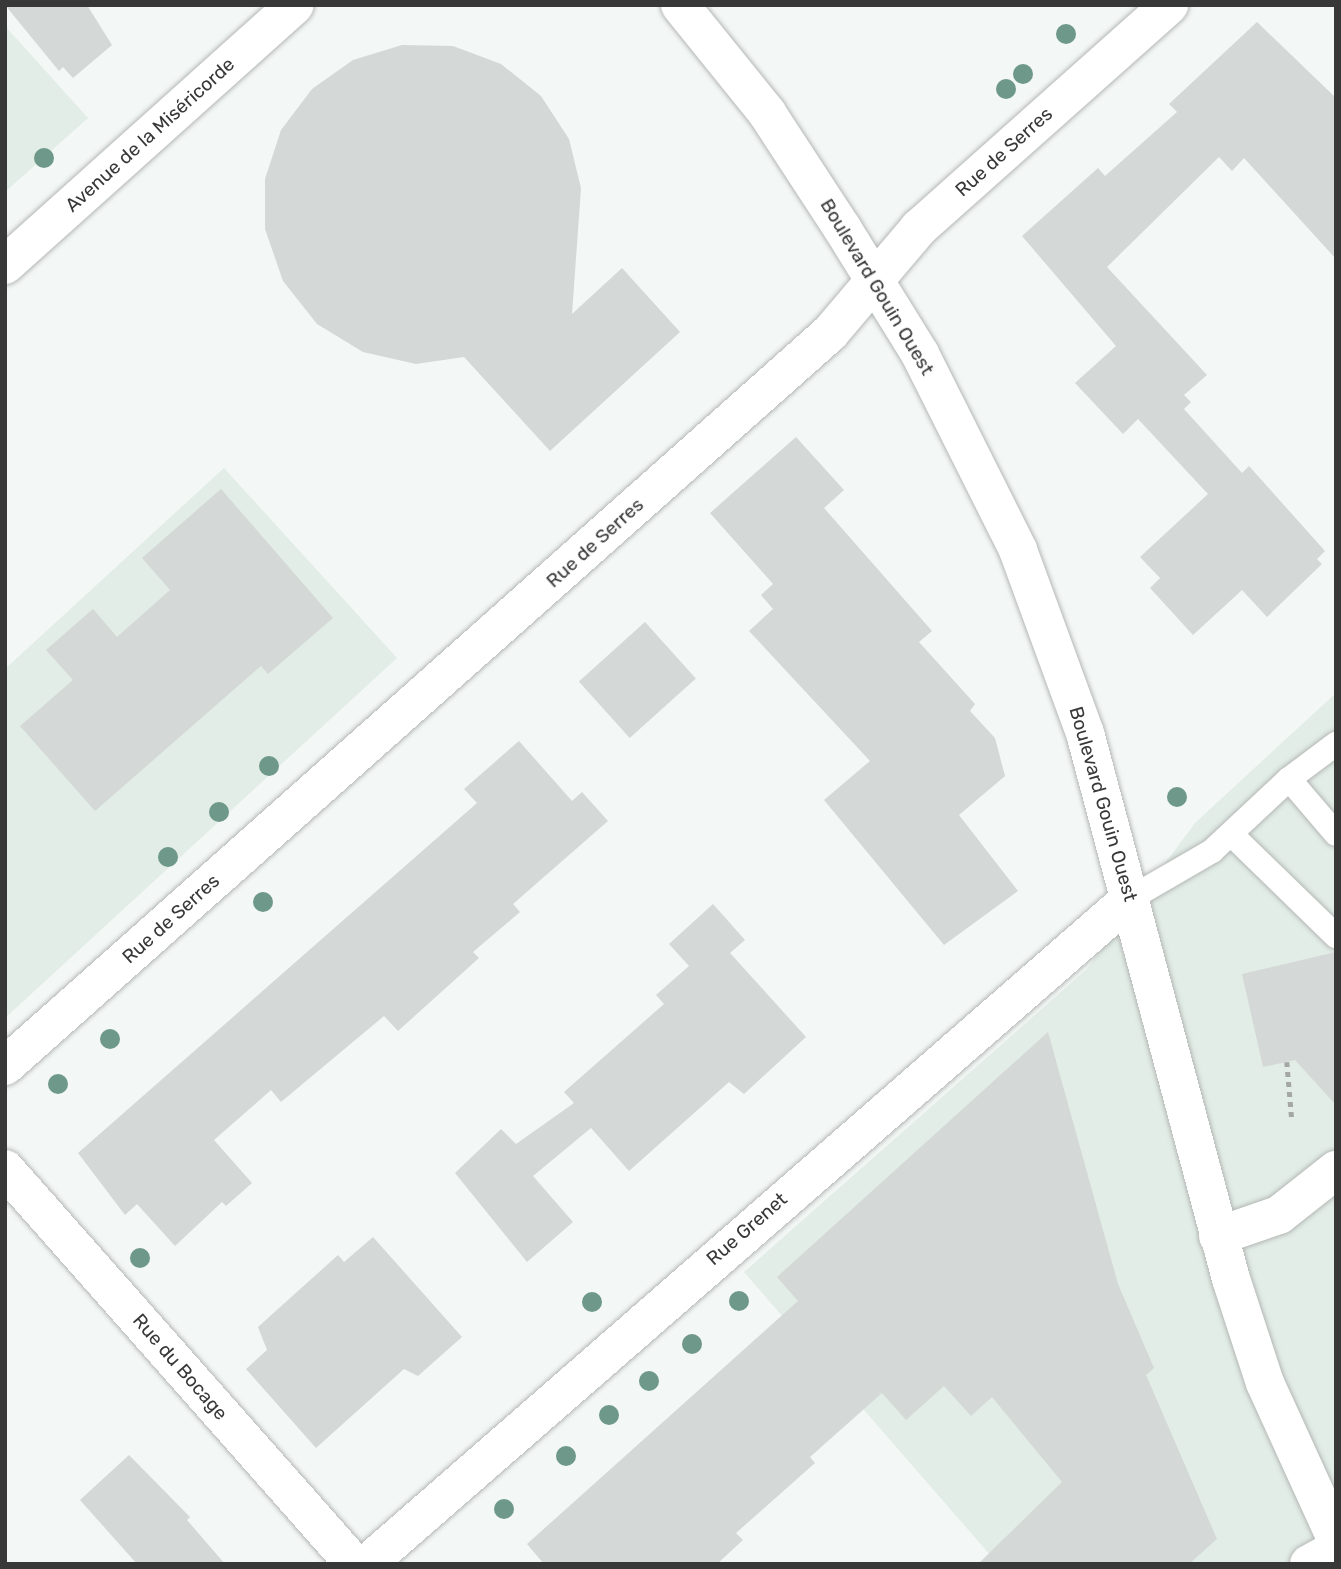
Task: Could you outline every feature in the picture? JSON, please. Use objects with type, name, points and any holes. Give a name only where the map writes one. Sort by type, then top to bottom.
[{"type":"street","name":"Avenue de la Miséricorde","points":[[5,265],[295,5]]},
{"type":"street","name":"Boulevard Gouin Ouest","points":[[680,5],[767,113]]},
{"type":"street","name":"Boulevard Gouin Ouest","points":[[712,5],[767,113],[876,282],[947,404],[1018,550],[1085,733],[1131,898],[1218,1236],[1265,1383],[1336,1539]]},
{"type":"street","name":"Rue de Serres","points":[[5,1066],[830,333],[876,282],[919,228],[1169,5]]},
{"type":"street","name":"Rue Grenet","points":[[367,1564],[1131,898]]},
{"type":"street","name":"Rue du Bocage","points":[[5,1169],[354,1564]]},
{"type":"street","points":[[1218,1236],[1279,1215],[1336,1170]]},
{"type":"street","points":[[1309,1564],[1336,1549]]},
{"type":"lane","points":[[1131,898],[1232,835],[1289,779],[1336,744]]},
{"type":"lane","points":[[1289,779],[1336,834]]},
{"type":"lane","points":[[1232,835],[1336,936]]},
{"type":"path","points":[[1287,1062],[1292,1120]]},
{"type":"shaded area","points":[[5,26],[88,118],[5,192]]},
{"type":"shaded area","points":[[224,468],[397,658],[5,1018],[5,669]]},
{"type":"shaded area","points":[[1336,693],[1336,1564],[998,1564],[744,1272],[1087,969],[1195,823]]},
{"type":"building","points":[[5,5],[87,5],[112,45],[73,78],[63,67],[59,71]]},
{"type":"building","points":[[1257,22],[1336,98],[1336,259],[1244,158],[1232,171],[1219,157],[1107,267],[1207,375],[1184,395],[1191,402],[1184,409],[1242,473],[1249,466],[1325,551],[1317,559],[1322,564],[1267,617],[1242,590],[1193,635],[1150,588],[1160,578],[1140,557],[1208,494],[1138,419],[1123,434],[1075,383],[1116,346],[1022,236],[1098,168],[1105,176],[1177,112],[1169,104]]},
{"type":"building","points":[[402,45],[453,46],[501,64],[541,96],[569,139],[581,188],[572,314],[622,268],[680,332],[550,451],[464,357],[416,364],[363,352],[317,324],[283,281],[265,229],[265,179],[281,130],[312,89],[353,60]]},
{"type":"building","points":[[796,437],[844,490],[824,508],[932,631],[919,642],[975,704],[970,711],[995,738],[1005,776],[959,815],[1018,891],[944,945],[824,800],[870,761],[749,631],[773,609],[761,595],[773,584],[710,513]]},
{"type":"building","points":[[221,489],[333,618],[268,674],[261,666],[95,811],[20,726],[73,680],[46,650],[93,609],[117,637],[170,590],[142,558]]},
{"type":"building","points":[[645,622],[696,678],[630,738],[579,682]]},
{"type":"building","points":[[519,741],[572,801],[582,792],[608,821],[513,904],[520,912],[473,952],[479,958],[398,1031],[384,1016],[281,1102],[271,1090],[214,1140],[252,1183],[226,1206],[222,1202],[175,1246],[137,1204],[125,1215],[78,1153],[477,803],[464,789]]},
{"type":"building","points":[[713,904],[745,940],[730,953],[806,1037],[744,1094],[729,1082],[629,1171],[591,1128],[533,1176],[573,1222],[527,1262],[455,1173],[501,1129],[516,1144],[574,1103],[564,1092],[664,1004],[656,995],[689,966],[669,944]]},
{"type":"building","points":[[1336,952],[1336,1105],[1295,1060],[1263,1067],[1242,974]]},
{"type":"building","points":[[1048,1032],[1118,1284],[1154,1368],[1146,1375],[1217,1539],[1189,1564],[978,1564],[1062,1482],[992,1397],[971,1416],[944,1386],[906,1420],[882,1393],[810,1457],[815,1463],[736,1533],[743,1540],[717,1564],[544,1564],[527,1544],[798,1301],[777,1277]]},
{"type":"building","points":[[373,1237],[462,1337],[418,1376],[404,1369],[316,1448],[246,1369],[267,1350],[258,1327],[338,1255],[344,1262]]},
{"type":"building","points":[[129,1455],[190,1517],[187,1520],[225,1564],[137,1564],[80,1500]]}]
